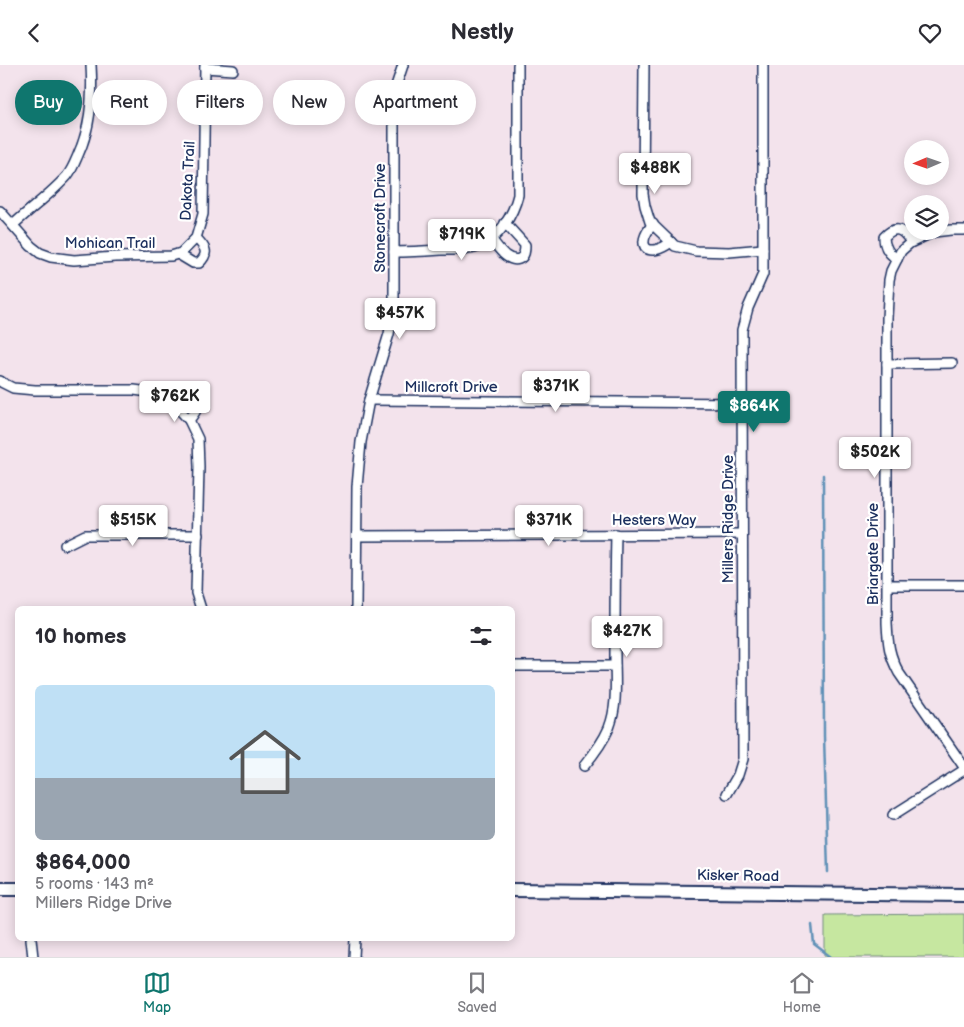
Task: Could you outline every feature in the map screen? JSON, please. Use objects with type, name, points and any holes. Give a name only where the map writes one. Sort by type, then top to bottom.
[{"type":"main road","points":[[0,889],[15,889]]},
{"type":"main road","name":"Kisker Road","points":[[515,890],[964,895]]},
{"type":"street","points":[[13,225],[62,181],[71,170],[88,129],[92,84],[91,65]]},
{"type":"street","name":"Stonecroft Drive","points":[[356,606],[357,487],[361,442],[369,400],[390,334],[394,305],[394,111],[396,86],[403,65]]},
{"type":"street","points":[[394,252],[465,249],[479,246],[491,239],[511,216],[518,195],[518,65]]},
{"type":"street","points":[[644,65],[643,194],[650,222],[675,245],[696,251],[729,252],[763,249]]},
{"type":"street","name":"Millers Ridge Drive","points":[[727,794],[738,775],[743,759],[742,330],[748,308],[763,274],[763,65]]},
{"type":"street","points":[[205,67],[233,70]]},
{"type":"street","name":"Dakota Trail","points":[[196,239],[203,214],[205,67]]},
{"type":"street","name":"Mohican Trail","points":[[0,211],[31,246],[40,253],[51,257],[74,260],[171,256],[178,254],[193,263],[200,263],[206,253],[204,245],[196,239]]},
{"type":"street","points":[[491,239],[511,259],[523,257],[525,245],[505,223]]},
{"type":"street","points":[[653,224],[647,230],[644,237],[644,247],[657,251],[671,242]]},
{"type":"street","points":[[897,259],[887,251],[884,237],[889,231],[897,229],[904,232],[911,242]]},
{"type":"street","name":"Briargate Drive","points":[[964,230],[934,232],[911,242],[901,251],[889,280],[887,318],[888,645],[892,661],[899,673],[964,768]]},
{"type":"street","points":[[178,254],[196,239]]},
{"type":"street","points":[[887,364],[952,363]]},
{"type":"street","points":[[0,381],[13,387],[35,390],[134,390],[156,393],[172,403],[188,420],[198,439],[196,593],[200,606]]},
{"type":"street","points":[[166,399],[183,391],[193,391],[199,402],[196,412],[188,420]]},
{"type":"street","name":"Millcroft Drive","points":[[369,400],[743,403]]},
{"type":"street","points":[[584,766],[601,744],[610,727],[615,708],[616,534]]},
{"type":"street","name":"Hesters Way","points":[[357,536],[742,534]]},
{"type":"street","points":[[65,545],[85,535],[198,535]]},
{"type":"street","points":[[888,585],[964,585]]},
{"type":"street","points":[[515,666],[615,666]]},
{"type":"street","points":[[893,815],[964,768]]},
{"type":"street","points":[[31,941],[33,957]]},
{"type":"street","points":[[354,957],[355,941]]},
{"type":"green space","points":[[964,914],[964,957],[825,957],[825,915]]},
{"type":"waterway","points":[[823,475],[824,736],[828,872]]},
{"type":"waterway","points":[[812,925],[814,944],[831,957]]}]
